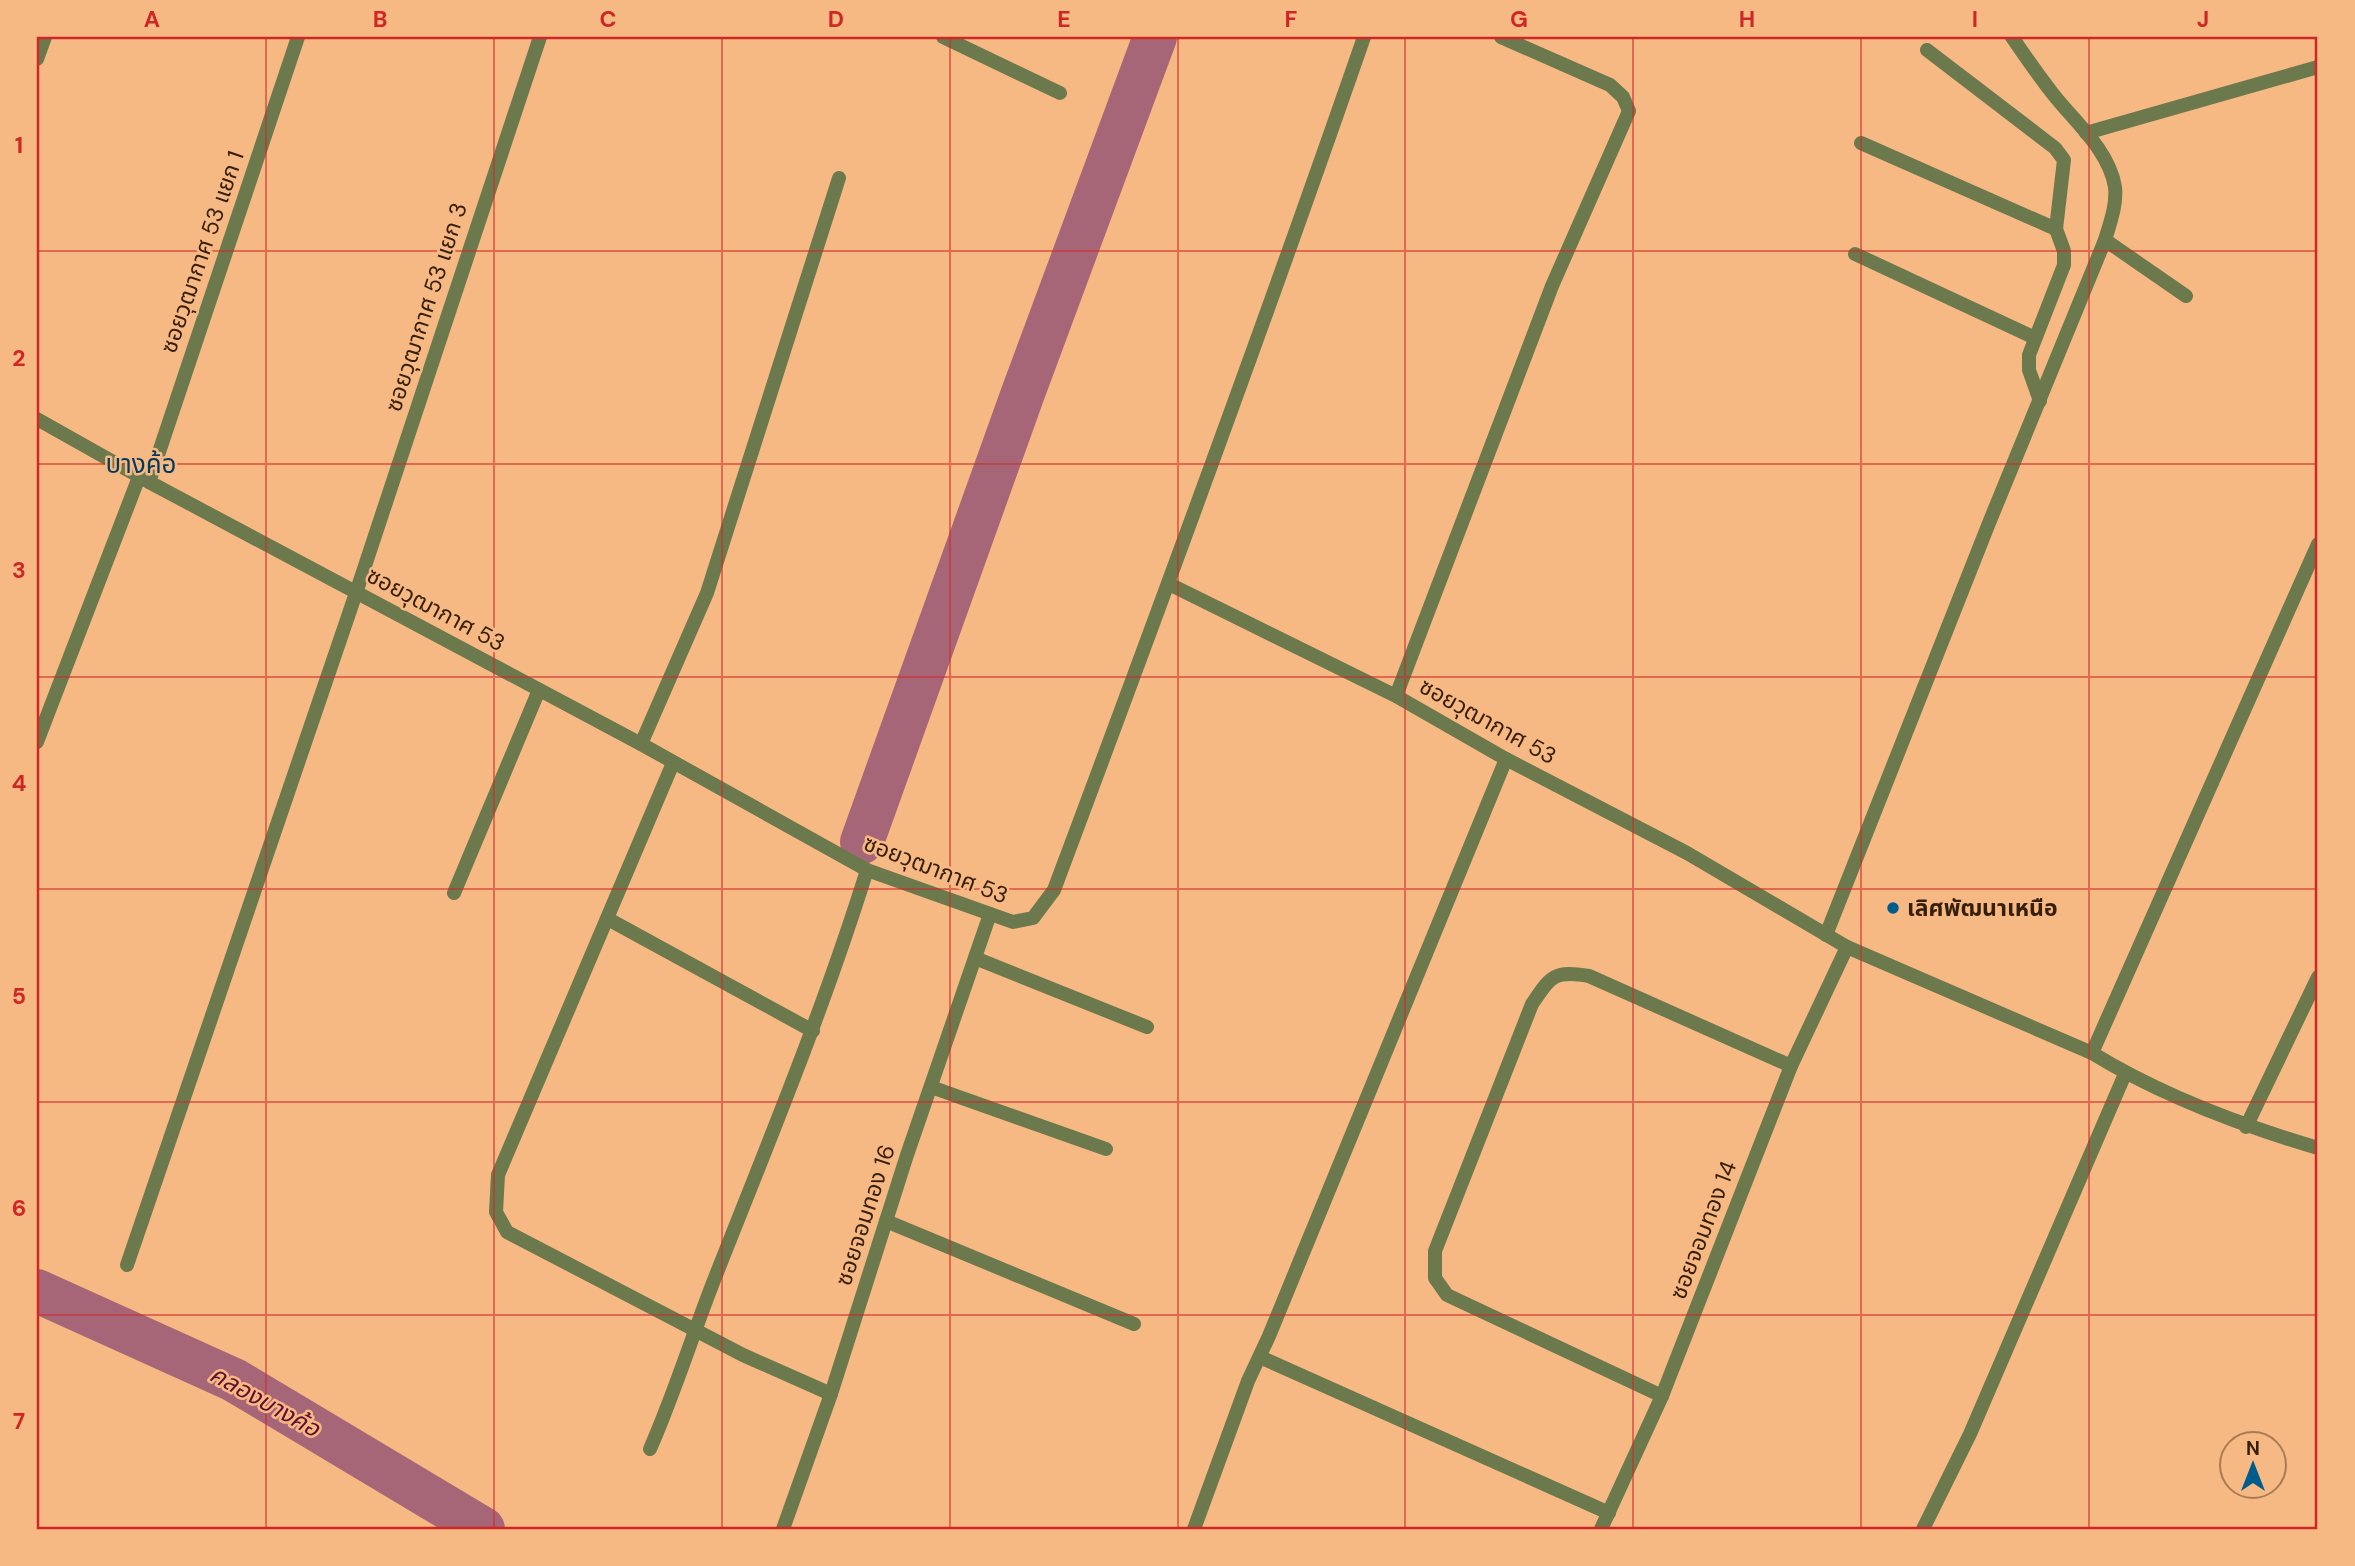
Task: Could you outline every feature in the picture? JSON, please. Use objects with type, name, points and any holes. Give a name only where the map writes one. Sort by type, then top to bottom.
[{"type":"street","points":[[37,59],[45,37]]},
{"type":"street","name":"ซอยวุฒากาศ 53 แยก 1","points":[[37,742],[144,479],[298,37]]},
{"type":"street","name":"ซอยวุฒากาศ 53 แยก 3","points":[[127,1265],[356,593],[540,37]]},
{"type":"street","points":[[943,37],[1060,93]]},
{"type":"street","points":[[1169,584],[1268,315],[1364,37]]},
{"type":"street","points":[[1396,695],[1552,286],[1629,111],[1623,97],[1610,85],[1501,37]]},
{"type":"street","points":[[1529,51],[1536,37]]},
{"type":"street","points":[[1826,935],[2105,240],[2114,209],[2115,187],[2107,164],[2012,37]]},
{"type":"street","points":[[1927,50],[2055,148],[2064,160],[2056,229],[2064,251],[2064,265],[2029,355],[2029,370],[2039,401]]},
{"type":"street","points":[[2086,133],[2318,67]]},
{"type":"street","points":[[1861,143],[2056,229]]},
{"type":"street","points":[[641,744],[707,593],[839,178]]},
{"type":"street","points":[[2105,240],[2186,296]]},
{"type":"street","points":[[1855,254],[2035,338]]},
{"type":"street","name":"ซอยวุฒากาศ 53","points":[[37,419],[144,479],[641,744],[867,870],[1013,922],[1033,918],[1054,890],[1169,584],[1396,695],[1506,759],[1687,853],[1847,947],[2092,1053],[2125,1074],[2246,1127],[2318,1148]]},
{"type":"street","points":[[2092,1053],[2318,544]]},
{"type":"street","points":[[454,892],[539,690]]},
{"type":"street","points":[[1195,1529],[1248,1381],[1506,759]]},
{"type":"street","points":[[673,763],[499,1175],[496,1212],[507,1232],[743,1354],[831,1394]]},
{"type":"street","points":[[650,1449],[671,1401],[694,1328],[813,1031],[867,870]]},
{"type":"street","name":"ซอยจอมทอง 16","points":[[783,1529],[831,1394],[886,1221],[990,915]]},
{"type":"street","points":[[608,919],[813,1031]]},
{"type":"street","name":"ซอยจอมทอง 14","points":[[1601,1529],[1662,1396],[1790,1066],[1847,947]]},
{"type":"street","points":[[975,958],[1147,1027]]},
{"type":"street","points":[[1662,1396],[1447,1296],[1435,1278],[1436,1251],[1532,1004],[1548,980],[1567,972],[1589,976],[1790,1066]]},
{"type":"street","points":[[2246,1127],[2318,977]]},
{"type":"street","points":[[1923,1529],[1970,1434],[2125,1074]]},
{"type":"street","points":[[931,1087],[1106,1149]]},
{"type":"street","points":[[886,1221],[1134,1324]]},
{"type":"street","points":[[1260,1357],[1609,1513]]},
{"type":"waterway","points":[[862,842],[1023,393],[1155,37]]},
{"type":"waterway","name":"คลองบางค้อ","points":[[37,1291],[234,1380],[483,1529]]},
{"type":"place","name":"เลิศพัฒนาเหนือ","points":[[1893,908]]},
{"type":"district","name":"บางค้อ","points":[[141,464]]}]
